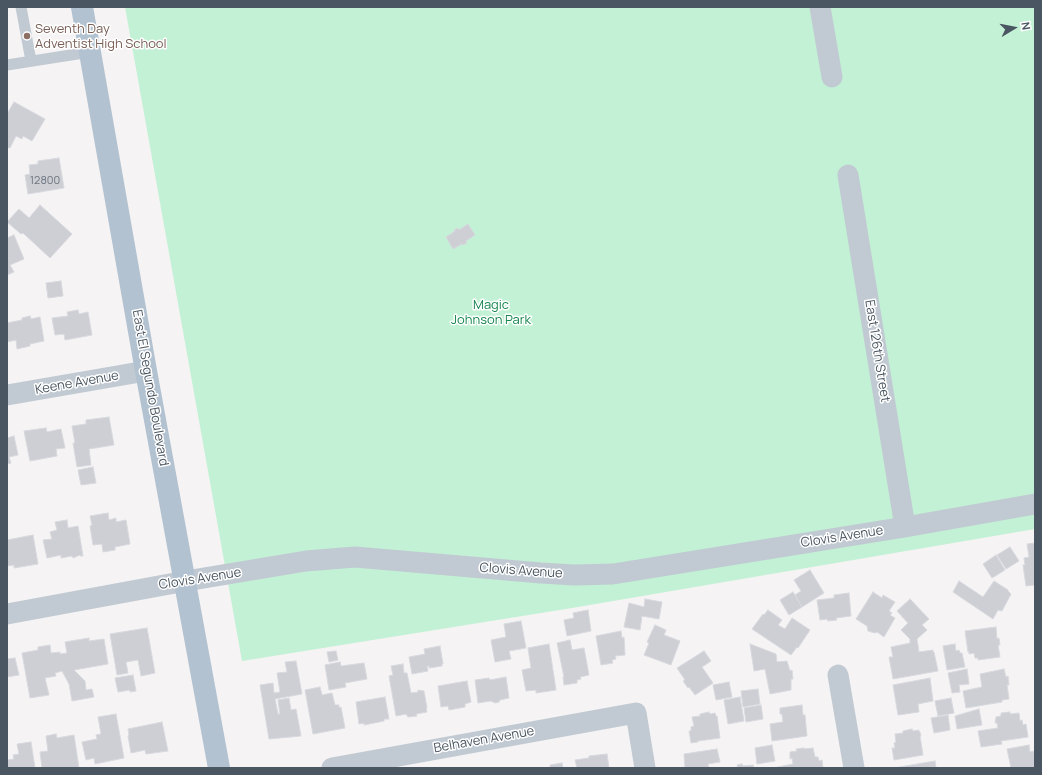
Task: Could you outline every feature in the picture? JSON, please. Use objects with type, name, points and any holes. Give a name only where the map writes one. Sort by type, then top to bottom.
[{"type":"main road","name":"East El Segundo Boulevard","points":[[82,7],[146,372],[186,580],[219,768]]},
{"type":"street","points":[[820,7],[832,77]]},
{"type":"street","name":"East 126th Street","points":[[848,175],[905,526]]},
{"type":"street","name":"Keene Avenue","points":[[7,395],[146,372]]},
{"type":"street","name":"Clovis Avenue","points":[[7,614],[186,580],[306,561],[355,557],[542,573],[574,575],[613,574],[1035,504]]},
{"type":"street","points":[[838,675],[854,768]]},
{"type":"street","name":"Belhaven Avenue","points":[[332,768],[636,713],[645,768]]},
{"type":"lane","points":[[21,7],[31,61]]},
{"type":"lane","points":[[7,65],[90,52]]},
{"type":"green space","name":"Magic Johnson Park","points":[[125,7],[1035,7],[1035,529],[572,608],[242,661]]},
{"type":"building","points":[[14,102],[45,119],[32,141],[23,136],[22,139],[16,136],[10,148],[7,147],[7,114]]},
{"type":"building","points":[[59,158],[64,188],[28,194],[25,175],[30,174],[29,165],[38,164],[38,161]]},
{"type":"building","points":[[40,205],[72,234],[50,258],[23,233],[21,234],[7,222],[19,209],[29,218]]},
{"type":"building","points":[[468,224],[475,235],[466,241],[467,243],[453,249],[446,237],[455,231],[454,230],[458,228],[459,230]]},
{"type":"building","points":[[14,235],[24,259],[10,265],[14,272],[7,275],[7,238]]},
{"type":"building","points":[[61,281],[63,296],[48,298],[46,283]]},
{"type":"building","points":[[78,310],[79,314],[88,312],[92,335],[65,340],[64,334],[55,335],[52,318],[68,316],[67,312]]},
{"type":"building","points":[[30,316],[31,319],[40,317],[44,341],[17,349],[16,340],[7,342],[7,323],[22,320],[22,318]]},
{"type":"building","points":[[109,417],[114,445],[89,449],[91,465],[77,467],[72,426],[86,424],[86,420]]},
{"type":"building","points":[[46,428],[47,432],[61,429],[65,448],[56,449],[57,456],[30,461],[24,431]]},
{"type":"building","points":[[14,436],[18,455],[9,457],[11,463],[7,464],[7,438]]},
{"type":"building","points":[[93,467],[96,483],[81,485],[78,470]]},
{"type":"building","points":[[108,513],[109,520],[116,518],[116,522],[126,520],[130,544],[115,547],[115,550],[103,552],[102,544],[93,545],[90,516]]},
{"type":"building","points":[[67,520],[68,528],[78,526],[83,556],[80,555],[73,558],[72,556],[61,558],[61,555],[47,558],[43,540],[52,539],[50,532],[57,530],[55,522]]},
{"type":"building","points":[[33,535],[38,564],[14,568],[14,565],[7,566],[7,540]]},
{"type":"building","points":[[1035,543],[1035,585],[1026,586],[1023,565],[1025,565],[1024,558],[1029,557],[1027,544]]},
{"type":"building","points":[[1010,547],[1019,561],[1006,569],[997,555]]},
{"type":"building","points":[[996,555],[1005,570],[992,578],[983,564]]},
{"type":"building","points":[[810,570],[824,593],[802,607],[795,595],[801,591],[794,580]]},
{"type":"building","points":[[959,581],[983,597],[994,581],[1008,590],[1011,594],[1002,611],[998,610],[993,619],[953,592]]},
{"type":"building","points":[[793,592],[802,607],[789,615],[780,600]]},
{"type":"building","points":[[873,592],[882,598],[883,595],[895,602],[889,611],[892,613],[890,615],[895,618],[884,637],[877,632],[875,633],[868,631],[867,626],[856,619]]},
{"type":"building","points":[[849,593],[851,616],[836,618],[837,620],[820,620],[817,600],[834,598],[834,595]]},
{"type":"building","points":[[645,599],[662,602],[659,619],[642,616],[640,630],[624,627],[629,603],[644,607]]},
{"type":"building","points":[[910,599],[929,619],[922,625],[927,630],[917,639],[919,652],[933,650],[938,671],[893,679],[889,657],[893,657],[891,647],[910,643],[910,639],[901,630],[908,623],[897,611]]},
{"type":"building","points":[[588,610],[591,631],[567,636],[564,620],[574,618],[573,613]]},
{"type":"building","points":[[768,610],[782,620],[778,625],[785,629],[792,618],[810,630],[798,648],[797,647],[791,655],[752,629],[763,614],[764,615]]},
{"type":"building","points":[[521,621],[526,648],[509,651],[511,659],[495,662],[491,640],[506,637],[504,624]]},
{"type":"building","points":[[655,625],[666,630],[664,635],[680,641],[671,665],[644,655],[649,643],[647,642]]},
{"type":"building","points":[[996,627],[997,639],[999,638],[1000,645],[998,645],[1000,657],[978,660],[978,658],[975,658],[974,653],[969,654],[965,631]]},
{"type":"building","points":[[147,628],[155,673],[141,676],[138,660],[126,662],[128,673],[117,675],[110,634]]},
{"type":"building","points":[[621,631],[622,638],[624,637],[625,655],[615,656],[616,659],[612,660],[613,663],[601,665],[596,636]]},
{"type":"building","points":[[89,638],[89,641],[104,639],[108,664],[74,670],[85,681],[86,690],[92,689],[94,697],[72,701],[69,684],[62,671],[55,673],[56,676],[45,678],[49,695],[30,698],[22,653],[38,650],[38,647],[50,645],[51,653],[67,653],[65,642]]},
{"type":"building","points":[[570,640],[572,650],[584,648],[589,675],[580,677],[581,679],[577,680],[577,683],[564,685],[564,677],[557,643]]},
{"type":"building","points":[[549,644],[556,690],[536,693],[536,690],[526,691],[522,670],[531,668],[528,648]]},
{"type":"building","points":[[750,644],[776,654],[777,662],[787,661],[790,671],[792,670],[793,679],[791,679],[791,690],[770,694],[765,669],[754,671]]},
{"type":"building","points":[[955,644],[956,651],[959,650],[960,653],[962,653],[965,667],[947,670],[943,646]]},
{"type":"building","points":[[440,646],[442,666],[429,668],[429,666],[427,666],[428,671],[412,674],[409,657],[425,654],[424,649]]},
{"type":"building","points":[[336,651],[338,660],[329,662],[327,652]]},
{"type":"building","points":[[704,651],[711,661],[702,667],[713,683],[695,695],[683,681],[685,680],[677,668]]},
{"type":"building","points":[[15,658],[19,675],[7,677],[7,659]]},
{"type":"building","points":[[296,661],[302,694],[275,699],[278,714],[280,714],[278,700],[289,698],[291,710],[296,709],[301,736],[269,739],[260,685],[273,683],[274,693],[280,692],[277,673],[287,672],[285,662]]},
{"type":"building","points":[[340,662],[341,666],[364,663],[367,679],[345,683],[346,687],[329,690],[325,665]]},
{"type":"building","points":[[403,664],[404,673],[407,673],[411,693],[418,692],[418,690],[424,691],[427,712],[416,714],[417,716],[408,717],[406,714],[396,716],[389,676],[393,675],[391,666]]},
{"type":"building","points":[[967,669],[969,684],[959,685],[960,692],[952,693],[948,673]]},
{"type":"building","points":[[1004,669],[1006,677],[1008,676],[1009,685],[1007,685],[1009,699],[1002,700],[1002,702],[966,708],[963,691],[982,687],[980,674]]},
{"type":"building","points":[[133,675],[136,691],[130,692],[130,690],[118,692],[115,678]]},
{"type":"building","points":[[506,677],[509,698],[495,703],[491,701],[478,703],[475,680],[489,678],[490,680]]},
{"type":"building","points":[[930,678],[933,701],[918,704],[919,712],[898,715],[893,685]]},
{"type":"building","points":[[467,681],[471,702],[465,704],[465,707],[449,710],[448,706],[441,707],[438,686]]},
{"type":"building","points":[[729,682],[732,697],[716,700],[713,685]]},
{"type":"building","points":[[320,687],[322,695],[332,693],[335,705],[339,705],[339,708],[341,707],[345,728],[313,734],[305,690]]},
{"type":"building","points":[[758,689],[760,704],[743,707],[741,691]]},
{"type":"building","points":[[385,697],[389,719],[364,725],[364,723],[359,724],[356,702]]},
{"type":"building","points":[[740,697],[744,721],[728,724],[724,700]]},
{"type":"building","points":[[951,698],[954,713],[938,716],[935,701]]},
{"type":"building","points":[[761,705],[763,719],[746,722],[744,708]]},
{"type":"building","points":[[802,705],[803,715],[805,715],[807,736],[772,741],[770,724],[783,722],[782,714],[780,714],[780,708]]},
{"type":"building","points":[[979,709],[982,725],[957,729],[955,716]]},
{"type":"building","points":[[709,712],[710,714],[715,713],[717,716],[720,738],[691,743],[689,731],[691,731],[691,727],[694,726],[692,717],[700,716],[700,714]]},
{"type":"building","points":[[1010,712],[1010,714],[1019,713],[1020,721],[1022,720],[1023,725],[1026,724],[1028,737],[1001,741],[1002,744],[981,747],[978,731],[998,728],[997,723],[995,723],[996,717],[1001,716],[1001,713]]},
{"type":"building","points":[[116,714],[124,758],[95,764],[94,758],[86,760],[82,742],[97,739],[96,735],[101,734],[98,717]]},
{"type":"building","points":[[948,715],[950,730],[934,733],[931,718]]},
{"type":"building","points":[[162,722],[168,751],[146,754],[145,750],[131,753],[128,729]]},
{"type":"building","points":[[912,729],[913,731],[919,730],[920,732],[923,755],[894,760],[892,748],[895,748],[895,734],[903,733],[903,731]]},
{"type":"building","points":[[56,734],[57,738],[74,735],[79,768],[42,768],[40,752],[48,751],[46,736]]},
{"type":"building","points":[[31,742],[35,768],[7,768],[7,760],[14,759],[13,755],[19,754],[17,744]]},
{"type":"building","points":[[772,745],[775,761],[757,764],[755,748]]},
{"type":"building","points":[[1029,745],[1030,752],[1034,751],[1035,767],[1011,768],[1007,749]]},
{"type":"building","points":[[813,748],[815,757],[818,757],[819,761],[822,760],[823,768],[773,768],[793,764],[792,758],[790,759],[790,752],[797,751],[796,749]]},
{"type":"building","points":[[717,749],[720,762],[708,764],[709,768],[685,768],[684,754]]},
{"type":"building","points":[[607,754],[609,768],[577,768],[575,760],[589,758],[589,756]]},
{"type":"building","points":[[935,761],[936,768],[894,768]]},
{"type":"building","points":[[562,763],[563,768],[550,768],[550,765]]},
{"type":"building","points":[[742,764],[743,766],[753,765],[754,768],[732,768],[738,767],[737,765]]},
{"type":"place","name":"Seventh Day Adventist High School","points":[[27,36]]}]
